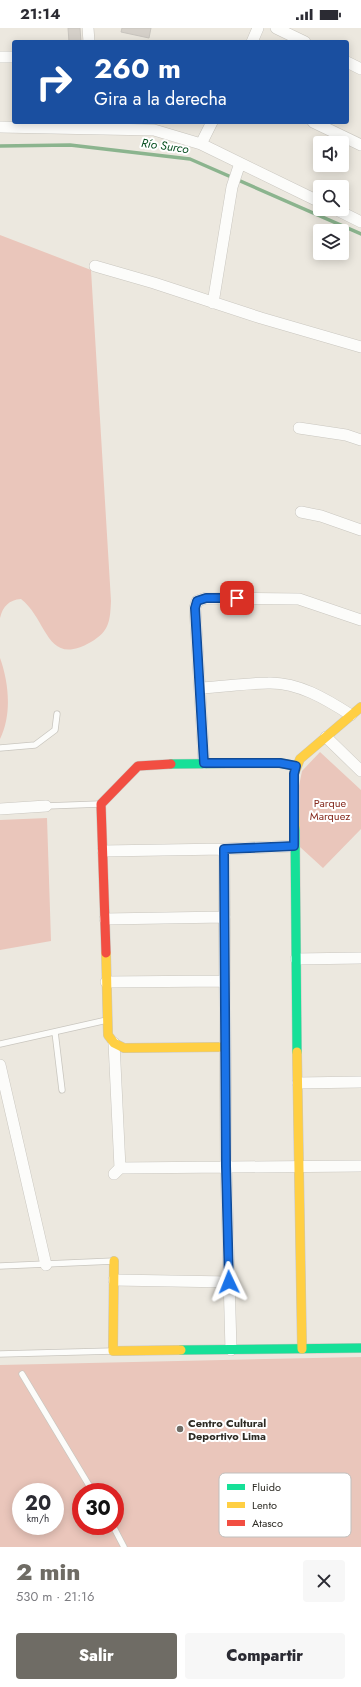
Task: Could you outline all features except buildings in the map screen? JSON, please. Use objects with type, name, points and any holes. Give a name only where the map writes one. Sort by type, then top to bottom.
[{"type":"street","points":[[88,28],[89,40]]},
{"type":"street","points":[[253,40],[258,28]]},
{"type":"street","points":[[276,28],[301,40]]},
{"type":"street","points":[[0,57],[12,57]]},
{"type":"street","points":[[349,63],[361,69]]},
{"type":"street","points":[[201,144],[211,124]]},
{"type":"street","points":[[317,124],[361,145]]},
{"type":"street","points":[[0,127],[94,125],[154,130],[201,144],[238,168],[313,199]]},
{"type":"street","points":[[213,303],[233,183],[238,168]]},
{"type":"street","points":[[349,216],[361,222]]},
{"type":"street","points":[[95,266],[361,347]]},
{"type":"street","points":[[299,428],[346,435],[361,440]]},
{"type":"street","points":[[301,512],[321,516],[361,530]]},
{"type":"street","points":[[204,763],[195,608],[197,601],[206,598],[299,599],[361,620]]},
{"type":"street","points":[[200,688],[269,683],[297,687],[326,699],[351,715]]},
{"type":"street","points":[[302,1349],[298,1166],[294,774],[300,759],[361,707]]},
{"type":"street","points":[[326,737],[361,771]]},
{"type":"street","points":[[225,1047],[124,1048],[114,1043],[108,1035],[101,804],[138,766],[204,763],[280,763],[296,766]]},
{"type":"street","points":[[0,809],[46,806]]},
{"type":"street","points":[[103,851],[294,846]]},
{"type":"street","points":[[224,849],[226,1166],[231,1350]]},
{"type":"street","points":[[105,919],[225,917]]},
{"type":"street","points":[[296,959],[361,958]]},
{"type":"street","points":[[106,982],[225,981]]},
{"type":"street","points":[[114,1043],[117,1171],[226,1166],[361,1166]]},
{"type":"street","points":[[0,1065],[46,1265]]},
{"type":"street","points":[[298,1083],[361,1082]]},
{"type":"street","points":[[114,1261],[113,1351],[361,1348]]},
{"type":"street","points":[[114,1280],[229,1282]]},
{"type":"lane","points":[[0,748],[35,745],[55,730],[57,714]]},
{"type":"lane","points":[[46,806],[101,804]]},
{"type":"lane","points":[[0,1044],[107,1020]]},
{"type":"lane","points":[[55,1032],[62,1090]]},
{"type":"lane","points":[[0,1266],[114,1261]]},
{"type":"lane","points":[[0,1354],[113,1351]]},
{"type":"lane","points":[[22,1374],[88,1483]]},
{"type":"lane","points":[[118,1535],[124,1547]]},
{"type":"green space","points":[[0,235],[91,270],[111,601],[108,624],[102,634],[91,642],[76,648],[65,649],[56,645],[49,638],[30,608],[21,599],[7,604],[0,618]]},
{"type":"green space","points":[[0,658],[7,688],[8,709],[4,730],[0,739]]},
{"type":"green space","name":"Parque Marquez","points":[[320,752],[361,790],[361,829],[323,868],[300,847],[299,786],[302,771]]},
{"type":"green space","points":[[47,818],[51,941],[0,950],[0,820]]},
{"type":"green space","name":"Centro Cultural Deportivo Lima","points":[[361,1357],[361,1547],[0,1547],[0,1365]]},
{"type":"waterway","name":"Río Surco","points":[[0,146],[70,145],[190,159],[361,234]]},
{"type":"traffic: fast","points":[[171,764],[280,763],[296,766]]},
{"type":"traffic: fast","points":[[295,828],[297,1052]]},
{"type":"traffic: fast","points":[[181,1350],[361,1348]]},
{"type":"traffic: slow","points":[[295,828],[294,774],[300,759],[361,707]]},
{"type":"traffic: slow","points":[[106,953],[108,1035],[114,1043],[124,1048],[225,1047]]},
{"type":"traffic: slow","points":[[297,1052],[302,1349]]},
{"type":"traffic: slow","points":[[114,1261],[113,1351],[181,1350]]},
{"type":"traffic: jam","points":[[106,953],[101,804],[138,766],[171,764]]},
{"type":"place","name":"Centro Cultural Deportivo Lima","points":[[180,1429]]},
{"type":"route","points":[[229,1282],[226,1166],[224,849],[294,846],[294,774],[296,766],[280,763],[204,763],[195,608],[197,601],[206,598],[237,598]]}]
